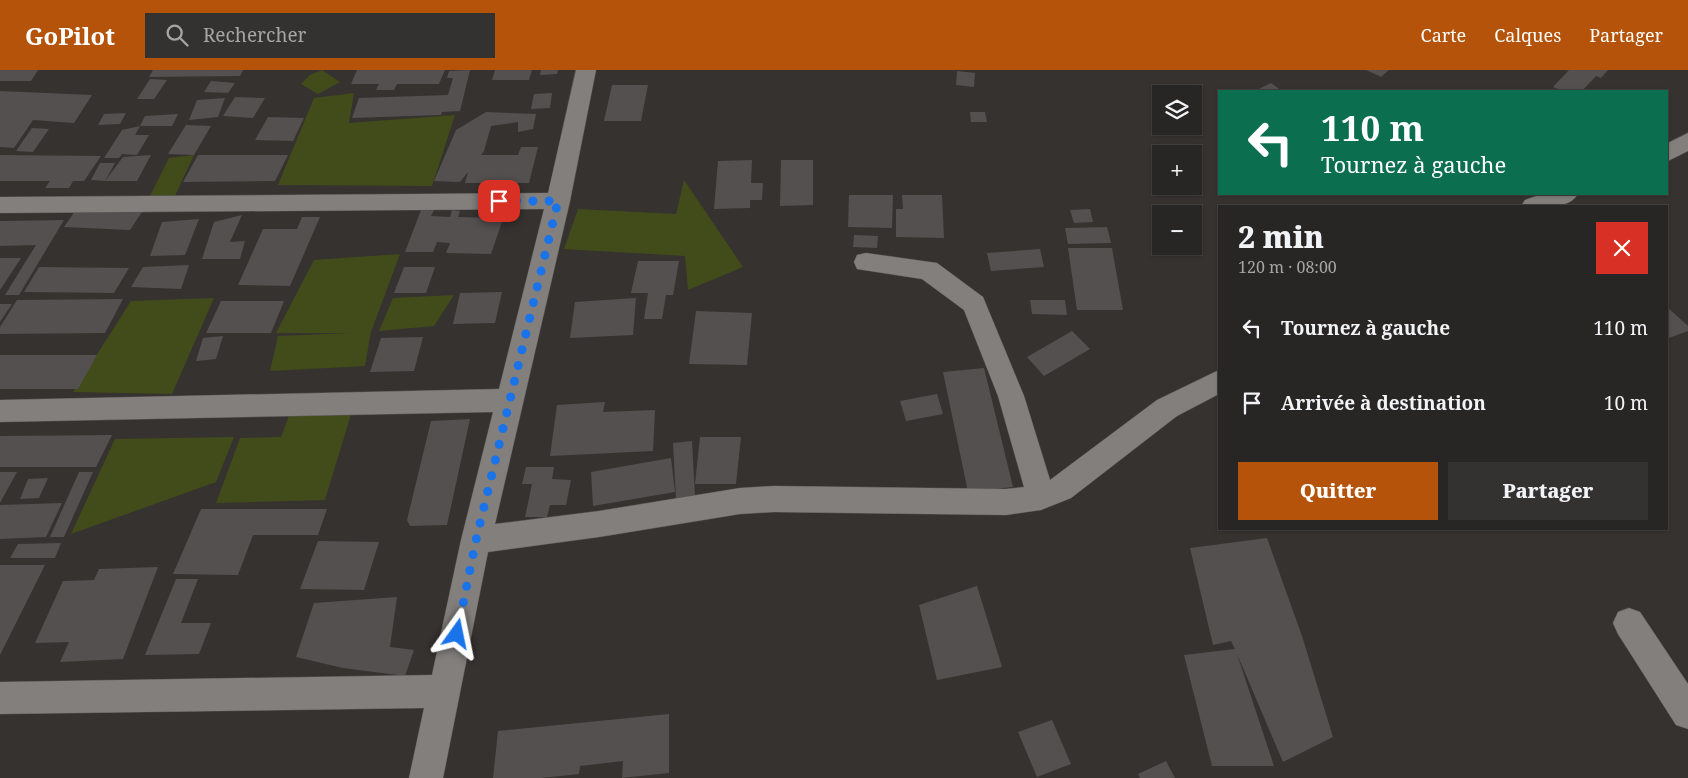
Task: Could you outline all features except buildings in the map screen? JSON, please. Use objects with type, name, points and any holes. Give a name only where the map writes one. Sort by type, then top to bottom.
[{"type":"street","points":[[426,778],[476,540],[558,201],[586,70]]},
{"type":"street","points":[[1668,153],[1688,140]]},
{"type":"street","points":[[1536,205],[1563,195]]},
{"type":"street","points":[[0,205],[558,201]]},
{"type":"street","points":[[866,262],[928,270],[974,304],[1011,396],[1041,497]]},
{"type":"street","points":[[476,540],[599,524],[740,501],[774,499],[1006,502],[1041,497],[1061,489],[1167,408],[1218,381]]},
{"type":"street","points":[[0,411],[511,400]]},
{"type":"street","points":[[1630,623],[1688,712]]},
{"type":"street","points":[[0,698],[445,691]]},
{"type":"green space","points":[[322,70],[340,82],[318,94],[301,84],[310,75]]},
{"type":"green space","points":[[354,93],[349,123],[455,115],[432,186],[278,185],[314,98]]},
{"type":"green space","points":[[194,155],[173,200],[149,198],[169,158]]},
{"type":"green space","points":[[684,180],[743,267],[688,290],[685,256],[564,249],[578,209],[676,214]]},
{"type":"green space","points":[[400,254],[371,332],[365,366],[270,371],[278,336],[351,333],[276,333],[314,260]]},
{"type":"green space","points":[[454,295],[434,326],[379,331],[393,298]]},
{"type":"green space","points":[[214,298],[172,394],[73,392],[131,301]]},
{"type":"green space","points":[[352,411],[325,500],[216,503],[240,438],[281,437],[290,413]]},
{"type":"green space","points":[[234,437],[216,482],[71,534],[115,439]]},
{"type":"route","points":[[457,634],[476,540],[558,201],[499,201]]}]
